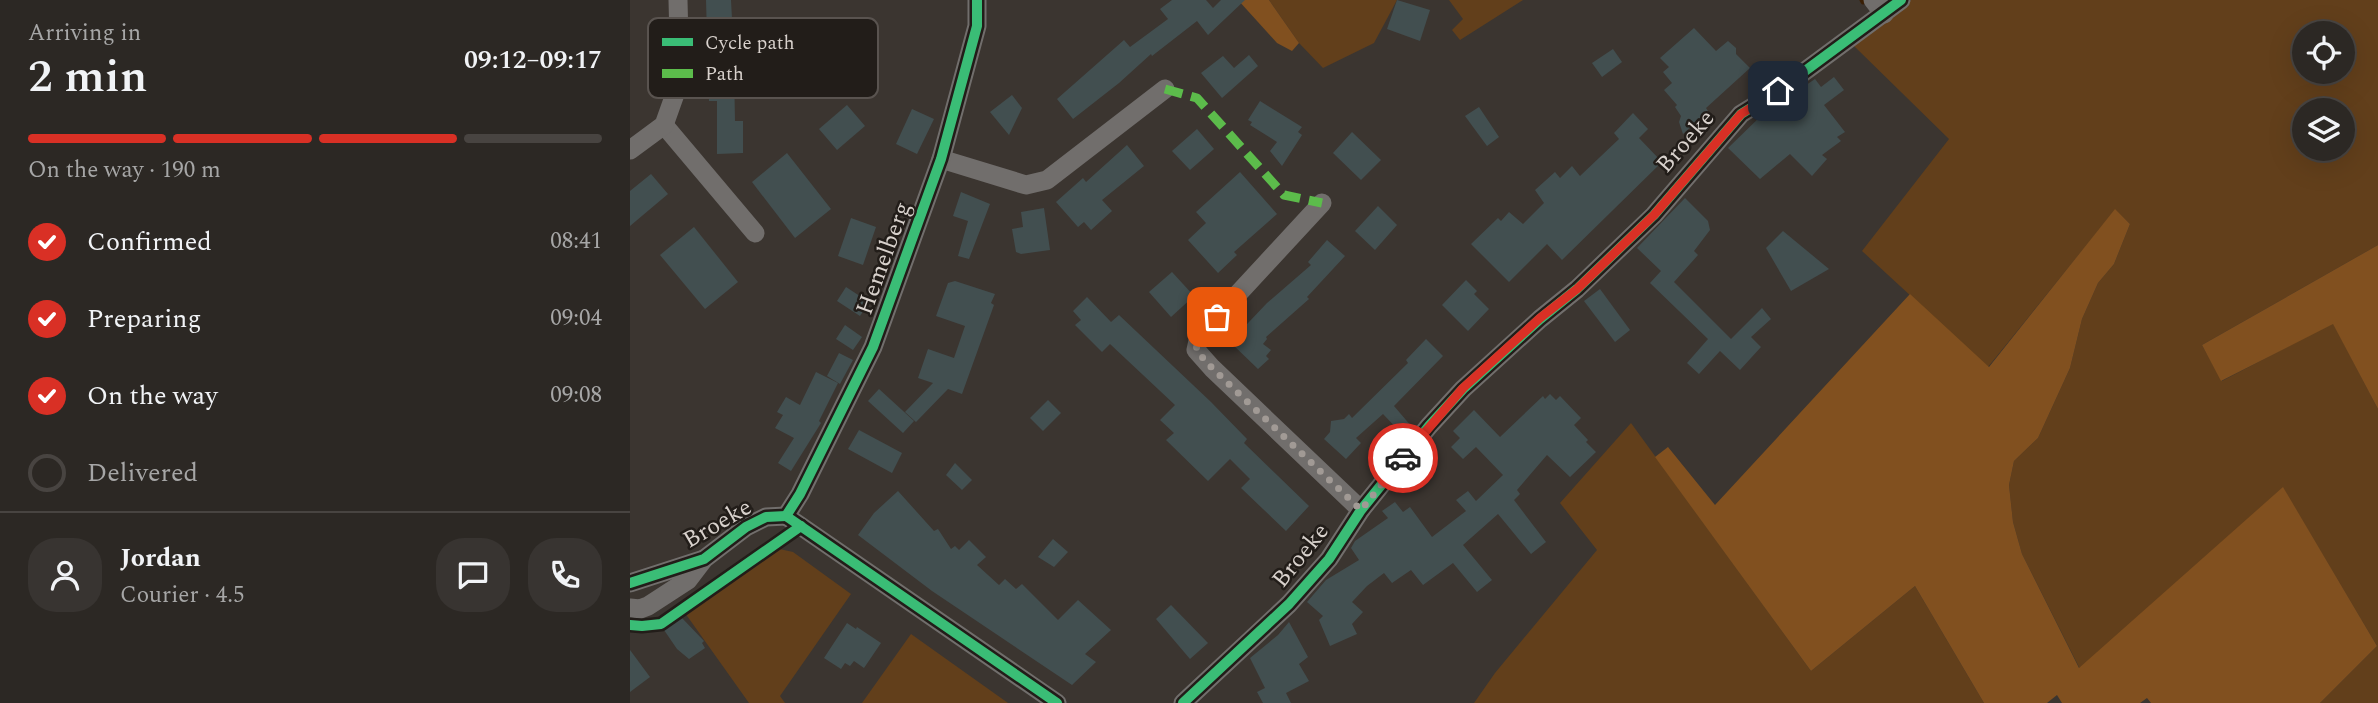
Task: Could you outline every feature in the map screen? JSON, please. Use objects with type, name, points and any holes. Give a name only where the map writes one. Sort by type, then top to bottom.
[{"type":"street","points":[[678,0],[678,18]]},
{"type":"street","name":"Hemelberg","points":[[794,521],[873,347],[941,159],[977,26],[976,0]]},
{"type":"street","name":"Broeke","points":[[1183,703],[1289,604],[1329,559],[1361,510],[1463,388],[1540,318],[1577,289],[1654,215],[1741,114],[1778,91],[1878,7],[1901,0]]},
{"type":"street","points":[[941,159],[1026,185],[1047,180],[1165,89]]},
{"type":"street","points":[[630,150],[664,125],[674,98]]},
{"type":"street","points":[[664,125],[755,233]]},
{"type":"street","points":[[1322,203],[1199,336],[1196,350],[1361,510]]},
{"type":"street","name":"Broeke","points":[[630,608],[648,606],[688,580],[704,559],[746,527],[766,517],[794,521]]},
{"type":"street","points":[[794,521],[1057,703]]},
{"type":"street","name":"Broeke","points":[[630,583],[704,559]]},
{"type":"shaded area","points":[[1238,0],[1269,0],[1299,43],[1292,51],[1277,43]]},
{"type":"shaded area","points":[[1269,0],[1397,0],[1374,43],[1323,68],[1299,43]]},
{"type":"shaded area","points":[[1449,0],[1523,0],[1460,40],[1452,30],[1463,19]]},
{"type":"shaded area","points":[[1911,0],[2378,0],[2378,245],[2202,345],[2222,381],[2333,323],[2378,409],[2378,703],[2320,703],[2377,646],[2283,488],[2080,669],[2022,554],[2013,522],[2009,485],[2014,461],[2038,438],[2070,368],[2082,319],[2098,283],[2114,264],[2130,224],[2115,210],[1988,367],[1862,251],[1949,139],[1854,46]]},
{"type":"shaded area","points":[[2115,209],[2130,224],[2114,264],[2098,283],[2082,319],[2070,368],[2038,438],[2014,461],[2009,485],[2013,522],[2022,554],[2079,668],[2283,487],[2377,646],[2320,703],[2151,703],[2147,698],[2140,703],[2062,703],[2057,695],[2047,703],[1984,703],[1915,586],[1811,671],[1655,457],[1668,447],[1715,505],[1910,294],[1989,367]]},
{"type":"shaded area","points":[[2378,245],[2378,409],[2333,324],[2221,381],[2202,345]]},
{"type":"shaded area","points":[[1631,423],[1811,671],[1915,586],[1984,703],[1474,703],[1495,673],[1597,550],[1560,503]]},
{"type":"shaded area","points":[[775,548],[793,552],[851,594],[780,696],[785,703],[749,703],[685,613]]},
{"type":"shaded area","points":[[911,634],[1008,703],[862,703]]},
{"type":"building","points":[[706,0],[731,0],[732,18],[707,18]]},
{"type":"building","points":[[1172,0],[1206,0],[1213,8],[1221,0],[1245,0],[1208,35],[1197,21],[1152,56],[1151,54],[1073,119],[1057,99],[1124,40],[1130,47],[1168,19],[1160,9]]},
{"type":"building","points":[[1397,0],[1430,10],[1420,41],[1387,29]]},
{"type":"building","points":[[1694,28],[1716,51],[1728,41],[1750,68],[1706,108],[1708,111],[1683,134],[1679,122],[1681,116],[1675,107],[1677,105],[1664,90],[1672,83],[1663,72],[1669,67],[1660,58]]},
{"type":"building","points":[[1613,49],[1622,62],[1602,77],[1592,63]]},
{"type":"building","points":[[1249,55],[1258,66],[1222,98],[1201,73],[1223,56],[1234,68]]},
{"type":"building","points":[[1834,77],[1844,90],[1824,105],[1845,132],[1837,137],[1841,141],[1822,155],[1827,159],[1812,176],[1790,154],[1760,179],[1728,148],[1763,114],[1815,79],[1821,87]]},
{"type":"building","points":[[1012,95],[1022,108],[1009,135],[990,112]]},
{"type":"building","points":[[709,98],[735,98],[735,121],[743,121],[743,153],[717,154],[717,101],[709,101]]},
{"type":"building","points":[[1260,101],[1302,127],[1298,132],[1302,135],[1282,166],[1270,151],[1277,142],[1250,125],[1252,122],[1248,120]]},
{"type":"building","points":[[847,105],[865,126],[837,150],[819,129]]},
{"type":"building","points":[[1479,107],[1499,137],[1487,146],[1465,116]]},
{"type":"building","points":[[912,109],[934,119],[917,154],[896,144]]},
{"type":"building","points":[[1633,113],[1648,129],[1639,138],[1662,162],[1562,260],[1547,244],[1509,282],[1471,244],[1498,218],[1501,221],[1509,212],[1523,224],[1544,203],[1535,190],[1555,172],[1560,178],[1572,166],[1580,176],[1619,139],[1614,133]]},
{"type":"building","points":[[1197,129],[1214,149],[1190,170],[1172,151]]},
{"type":"building","points":[[1352,132],[1381,160],[1361,180],[1333,153]]},
{"type":"building","points":[[1127,145],[1144,166],[1102,200],[1112,211],[1091,230],[1084,222],[1078,227],[1056,202],[1083,178],[1086,182]]},
{"type":"building","points":[[787,153],[831,209],[795,238],[752,182]]},
{"type":"building","points":[[1240,172],[1277,214],[1234,252],[1237,255],[1218,273],[1188,240],[1206,223],[1196,212]]},
{"type":"building","points":[[651,174],[668,194],[630,226],[630,191]]},
{"type":"building","points":[[961,192],[990,204],[969,259],[958,256],[968,221],[953,216]]},
{"type":"building","points":[[1685,198],[1708,221],[1710,230],[1694,251],[1698,255],[1674,282],[1731,339],[1762,308],[1771,319],[1751,337],[1761,347],[1740,370],[1720,351],[1699,374],[1687,363],[1708,339],[1650,283],[1661,271],[1637,248]]},
{"type":"building","points":[[1378,206],[1397,225],[1375,250],[1355,231]]},
{"type":"building","points":[[1044,208],[1050,250],[1021,254],[1016,252],[1012,229],[1023,227],[1021,212]]},
{"type":"building","points":[[851,218],[876,227],[863,265],[838,256]]},
{"type":"building","points":[[694,227],[738,282],[705,309],[660,255]]},
{"type":"building","points":[[1783,231],[1829,269],[1791,291],[1766,248]]},
{"type":"building","points":[[1327,240],[1345,256],[1307,297],[1309,299],[1266,337],[1263,344],[1271,350],[1266,356],[1269,359],[1258,369],[1230,342],[1267,303],[1311,265],[1308,262]]},
{"type":"building","points":[[1172,272],[1194,296],[1171,317],[1149,292]]},
{"type":"building","points":[[1466,280],[1477,291],[1474,294],[1489,309],[1468,331],[1442,305]]},
{"type":"building","points":[[955,281],[995,294],[991,303],[994,305],[962,394],[948,389],[916,422],[905,412],[933,383],[918,378],[928,349],[954,358],[965,326],[936,316],[948,283]]},
{"type":"building","points":[[846,287],[869,302],[860,316],[837,301]]},
{"type":"building","points":[[1600,289],[1630,330],[1615,342],[1584,301]]},
{"type":"building","points":[[1087,297],[1111,322],[1119,315],[1211,402],[1247,439],[1244,443],[1309,506],[1286,531],[1241,488],[1250,479],[1230,459],[1208,481],[1166,440],[1174,433],[1160,420],[1175,405],[1110,344],[1102,352],[1075,325],[1081,320],[1073,311]]},
{"type":"building","points":[[845,325],[862,337],[853,350],[836,339]]},
{"type":"building","points":[[1426,339],[1443,356],[1394,406],[1412,427],[1404,436],[1383,414],[1356,438],[1361,443],[1346,459],[1324,439],[1330,432],[1331,421],[1344,419],[1349,414],[1352,418],[1408,363],[1406,360]]},
{"type":"building","points":[[839,353],[853,360],[840,384],[827,376]]},
{"type":"building","points":[[816,372],[838,383],[819,421],[821,423],[791,471],[778,463],[794,438],[775,428],[783,415],[777,412],[786,397],[800,405]]},
{"type":"building","points":[[879,389],[914,421],[903,433],[868,401]]},
{"type":"building","points":[[1550,394],[1556,400],[1560,396],[1581,418],[1574,425],[1596,452],[1570,477],[1547,455],[1517,490],[1520,494],[1514,500],[1546,542],[1531,554],[1498,514],[1463,545],[1492,580],[1477,592],[1453,563],[1423,585],[1411,570],[1392,583],[1384,573],[1352,602],[1363,612],[1352,624],[1357,634],[1330,646],[1319,620],[1323,616],[1307,602],[1326,580],[1359,560],[1351,548],[1355,541],[1388,518],[1382,511],[1395,502],[1403,512],[1410,507],[1432,537],[1466,511],[1456,500],[1468,491],[1476,501],[1503,475],[1476,447],[1463,459],[1451,447],[1460,438],[1453,431],[1474,410],[1500,437],[1543,396],[1545,399]]},
{"type":"building","points":[[1048,400],[1061,413],[1043,431],[1030,418]]},
{"type":"building","points":[[859,430],[902,453],[892,473],[848,449]]},
{"type":"building","points":[[955,463],[972,480],[962,490],[946,475]]},
{"type":"building","points":[[898,491],[934,531],[938,529],[951,549],[955,546],[959,550],[969,540],[986,557],[977,565],[999,585],[1005,579],[1016,589],[1022,584],[1058,620],[1078,600],[1111,630],[1085,654],[1096,662],[1072,685],[932,591],[858,535],[874,513]]},
{"type":"building","points":[[1053,539],[1068,552],[1054,567],[1038,557]]},
{"type":"building","points":[[1171,605],[1208,643],[1190,659],[1156,619]]},
{"type":"building","points":[[682,618],[704,641],[702,643],[705,648],[689,659],[677,649],[664,630]]},
{"type":"building","points":[[1289,622],[1308,657],[1299,664],[1309,681],[1286,693],[1291,703],[1263,703],[1257,692],[1265,688],[1250,658]]},
{"type":"building","points":[[847,623],[881,643],[864,668],[854,661],[850,666],[845,663],[841,669],[824,658]]},
{"type":"building","points":[[630,650],[650,677],[630,692]]},
{"type":"marked path","points":[[1165,89],[1197,98],[1284,195],[1322,203]]},
{"type":"cycle path","points":[[786,516],[800,494],[873,347],[941,159],[977,26],[977,0]]},
{"type":"cycle path","points":[[1183,703],[1289,604],[1329,559],[1361,510],[1429,426],[1463,389],[1577,289],[1654,215],[1741,114],[1778,91],[1901,0]]},
{"type":"cycle path","points":[[786,516],[1057,703]]},
{"type":"cycle path","points":[[630,583],[704,559],[746,527],[766,517],[786,516]]},
{"type":"cycle path","points":[[630,625],[661,624],[801,526]]},
{"type":"way so far","points":[[1217,317],[1199,336],[1196,350],[1361,510],[1403,458]]},
{"type":"route","points":[[1403,458],[1463,388],[1540,318],[1577,289],[1654,215],[1741,114],[1778,91]]}]
